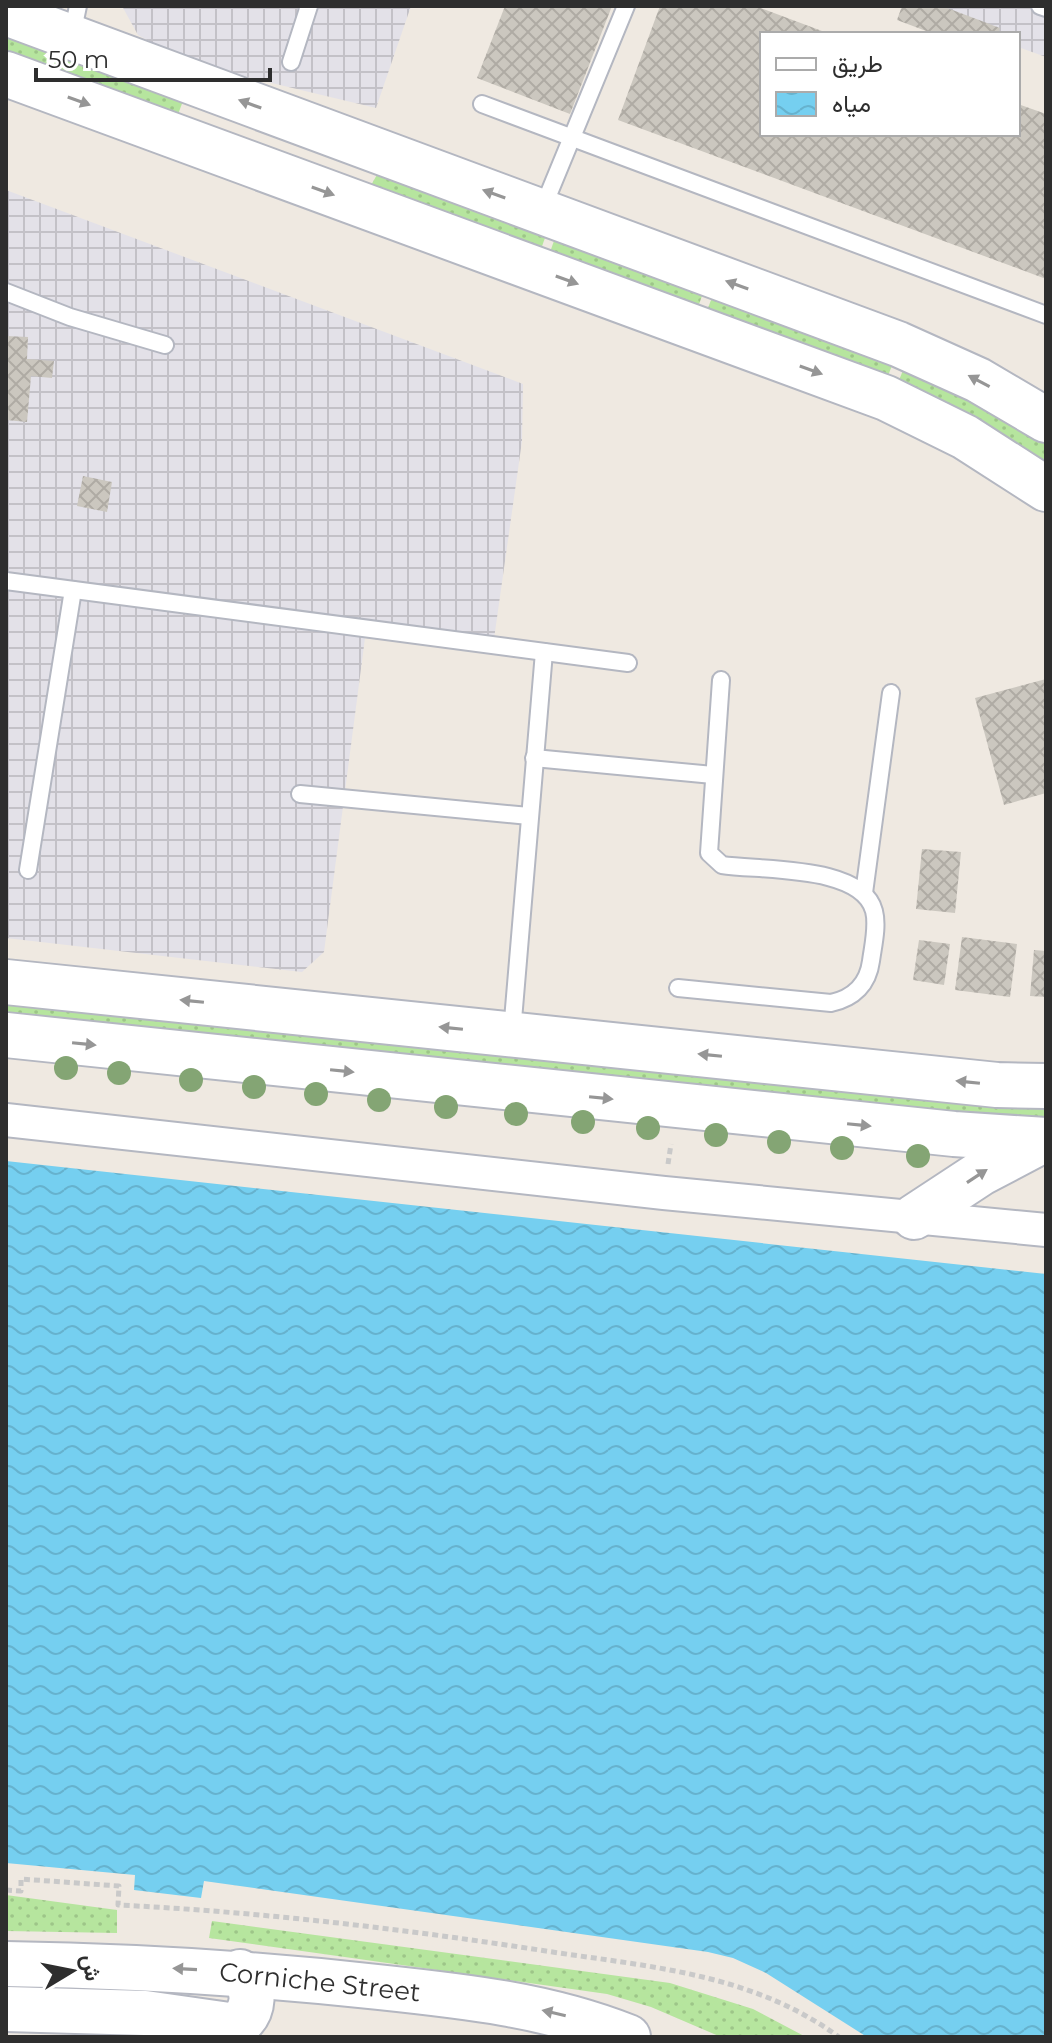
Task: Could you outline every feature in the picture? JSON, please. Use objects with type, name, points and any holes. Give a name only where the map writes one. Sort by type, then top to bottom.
[{"type":"main road","points":[[6,13],[75,22],[542,212],[939,361],[1046,420]]},
{"type":"main road","points":[[6,74],[859,387],[965,437],[1046,489]]},
{"type":"main road","points":[[6,982],[997,1085],[1046,1086]]},
{"type":"main road","points":[[6,1035],[938,1133],[1045,1140]]},
{"type":"main road","points":[[914,1217],[1002,1160],[1045,1140]]},
{"type":"main road","name":"Corniche Street","points":[[6,1964],[240,1972],[420,1992],[558,2012],[628,2037]]},
{"type":"main road","name":"Corniche Street","points":[[29,2018],[145,2013],[236,2026],[249,2013],[252,1995],[240,1972]]},
{"type":"street","points":[[6,1120],[1046,1230]]},
{"type":"lane","points":[[291,62],[309,6]]},
{"type":"lane","points":[[542,212],[626,6]]},
{"type":"lane","points":[[1040,6],[1046,8]]},
{"type":"lane","points":[[482,104],[1046,315]]},
{"type":"lane","points":[[6,292],[70,317],[165,345]]},
{"type":"lane","points":[[6,581],[628,663]]},
{"type":"lane","points":[[28,870],[73,590]]},
{"type":"lane","points":[[511,1034],[544,652]]},
{"type":"lane","points":[[678,988],[819,1002],[843,1000],[862,986],[871,963],[875,913],[864,893],[846,880],[716,862],[707,847],[721,680]]},
{"type":"lane","points":[[864,893],[891,693]]},
{"type":"lane","points":[[534,758],[713,775]]},
{"type":"lane","points":[[300,794],[529,816]]},
{"type":"path","points":[[669,1155],[671,1144]]},
{"type":"path","points":[[6,1890],[21,1891],[21,1879],[119,1886],[118,1905],[245,1911],[384,1927],[677,1969],[753,1989],[788,2005],[839,2037]]},
{"type":"shaded area","points":[[122,6],[411,6],[376,108],[189,63],[138,35]]},
{"type":"shaded area","points":[[906,6],[1046,6],[1046,57],[1020,48],[1020,32],[977,32]]},
{"type":"shaded area","points":[[6,190],[523,384],[522,441],[492,653],[365,638],[324,952],[302,972],[6,938]]},
{"type":"green space","points":[[8,35],[183,101],[177,117],[6,52]]},
{"type":"green space","points":[[378,173],[546,235],[540,252],[370,187]]},
{"type":"green space","points":[[555,238],[703,293],[697,310],[549,255]]},
{"type":"green space","points":[[713,295],[893,363],[886,381],[706,313]]},
{"type":"green space","points":[[904,368],[1008,418],[1046,443],[1046,463],[1000,434],[897,385]]},
{"type":"green space","points":[[6,1001],[1046,1107],[1046,1124],[6,1018]]},
{"type":"green space","points":[[6,1895],[117,1910],[117,1933],[6,1931]]},
{"type":"green space","points":[[212,1921],[670,1983],[753,2009],[806,2037],[721,2037],[651,2007],[607,1994],[209,1938]]},
{"type":"water","points":[[6,1161],[1046,1274],[1046,2037],[867,2037],[766,1973],[733,1958],[708,1952],[204,1881],[201,1898],[134,1890],[135,1875],[6,1863]]},
{"type":"building","points":[[505,6],[612,6],[570,114],[477,78]]},
{"type":"building","points":[[660,6],[755,6],[825,32],[760,32],[760,136],[1020,136],[1020,105],[1046,114],[1046,279],[618,120]]},
{"type":"building","points":[[902,6],[942,6],[1000,28],[999,32],[929,32],[897,20]]},
{"type":"building","points":[[6,336],[28,337],[27,359],[54,361],[52,378],[31,376],[27,422],[6,420]]},
{"type":"building","points":[[83,476],[112,482],[107,512],[77,506]]},
{"type":"building","points":[[1046,679],[1046,793],[1004,805],[975,698]]},
{"type":"building","points":[[922,849],[961,852],[955,913],[916,909]]},
{"type":"building","points":[[962,937],[1017,944],[1010,997],[955,990]]},
{"type":"building","points":[[919,940],[950,944],[944,985],[913,980]]},
{"type":"building","points":[[1034,950],[1046,951],[1046,997],[1030,996]]}]
